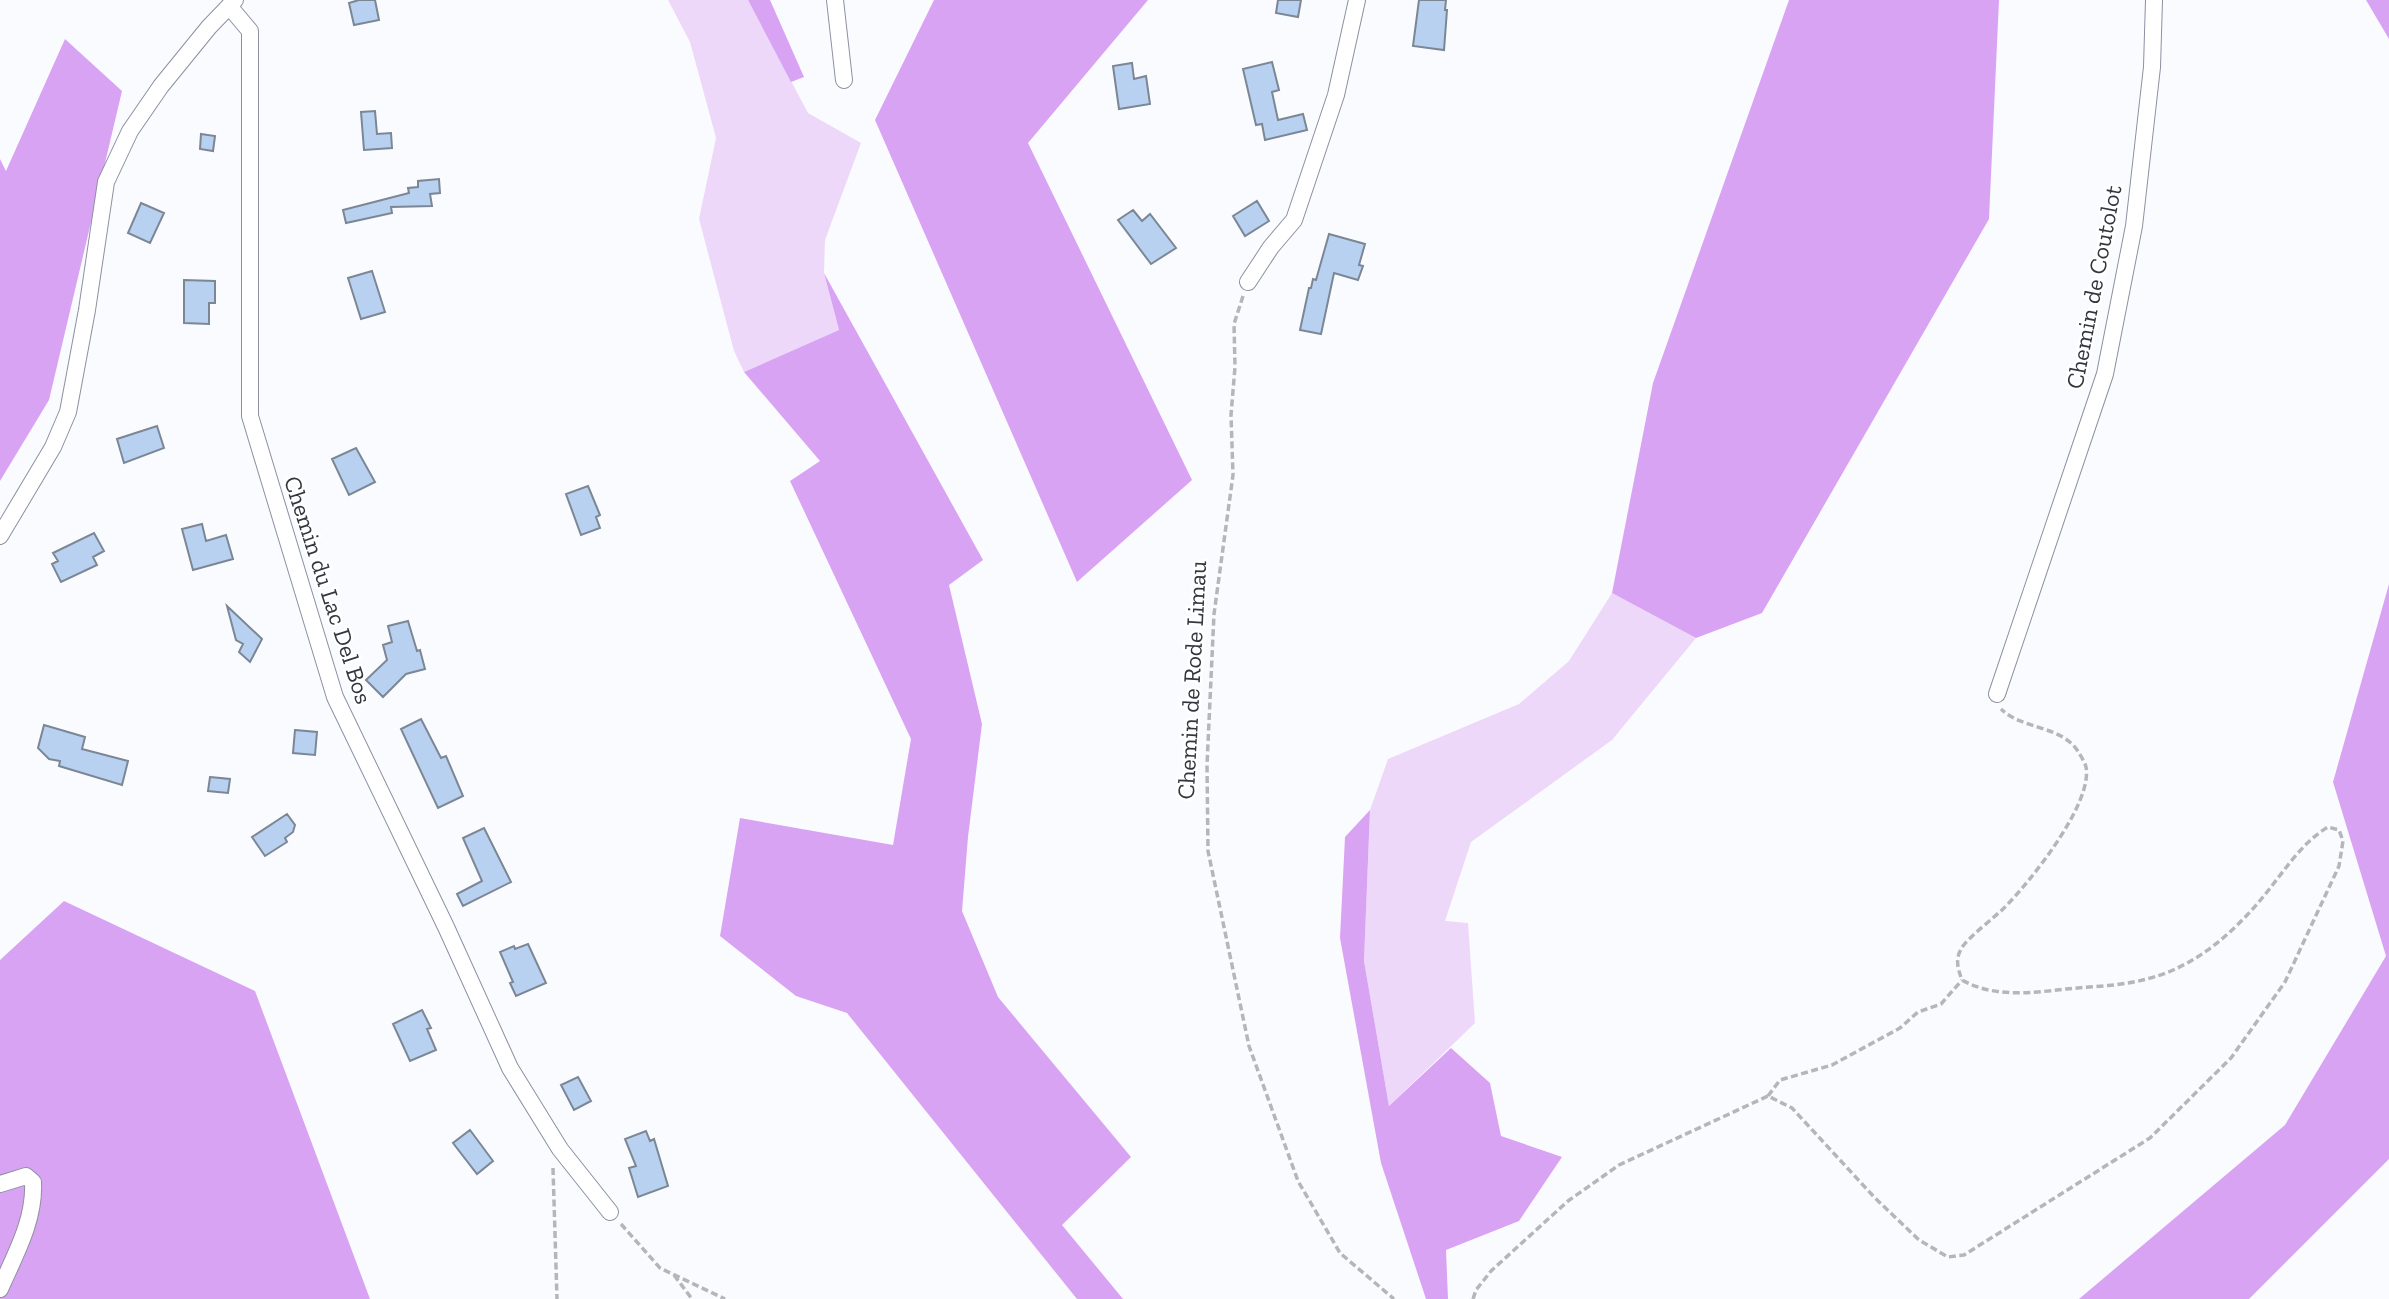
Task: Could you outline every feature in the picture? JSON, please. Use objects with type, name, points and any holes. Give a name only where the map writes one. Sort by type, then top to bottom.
[{"type":"street","points":[[835,0],[844,80]]},
{"type":"street","points":[[1248,282],[1271,247],[1294,220],[1336,95],[1357,0]]},
{"type":"street","name":"Chemin de Coutolot","points":[[1997,694],[2105,374],[2134,226],[2152,67],[2154,0]]},
{"type":"street","points":[[0,536],[53,447],[68,412],[88,310],[106,182],[130,131],[161,86],[232,3]]},
{"type":"street","name":"Chemin du Lac Del Bos","points":[[232,3],[250,31],[250,416],[335,697],[446,927],[510,1068],[561,1149],[610,1212]]},
{"type":"street","points":[[0,1184],[26,1176],[33,1182],[34,1199],[23,1238],[0,1289]]},
{"type":"path","name":"Chemin de Rode Limau","points":[[1248,282],[1234,324],[1235,367],[1231,415],[1233,475],[1214,614],[1207,765],[1208,851],[1249,1046],[1298,1181],[1340,1253],[1394,1299]]},
{"type":"path","points":[[1768,1096],[1793,1108],[1875,1198],[1919,1240],[1948,1257],[1964,1255],[2150,1138],[2231,1058],[2285,982],[2339,866],[2343,841],[2339,830],[2328,827],[2314,835],[2256,906],[2209,949],[2188,964],[2155,977],[2125,983],[2005,993],[1979,990],[1962,980],[1957,965],[1961,948],[2005,908],[2037,873],[2064,833],[2084,787],[2086,768],[2078,750],[2064,737],[2010,718],[2000,708],[1997,694]]},
{"type":"path","points":[[1473,1299],[1476,1290],[1491,1271],[1568,1201],[1619,1165],[1768,1096],[1780,1080],[1832,1065],[1900,1028],[1919,1012],[1941,1004],[1962,980]]},
{"type":"path","points":[[557,1299],[552,1171],[561,1149]]},
{"type":"path","points":[[610,1212],[660,1268],[725,1299]]},
{"type":"path","points":[[672,1274],[692,1299]]},
{"type":"shaded area","points":[[668,0],[748,0],[808,113],[861,143],[825,240],[824,273],[839,330],[744,372],[734,351],[699,219],[716,138],[690,42]]},
{"type":"shaded area","points":[[748,0],[770,0],[804,77],[791,82]]},
{"type":"shaded area","points":[[934,0],[1148,0],[1028,143],[1192,480],[1077,582],[875,120]]},
{"type":"shaded area","points":[[1789,0],[1999,0],[1989,219],[1762,613],[1696,638],[1612,593],[1653,383]]},
{"type":"shaded area","points":[[2366,0],[2389,0],[2389,39]]},
{"type":"shaded area","points":[[65,39],[122,91],[49,400],[0,481],[0,159],[6,171]]},
{"type":"shaded area","points":[[824,273],[983,560],[949,585],[982,724],[962,911],[998,997],[1131,1157],[1062,1225],[1123,1299],[1077,1299],[847,1013],[796,996],[720,936],[740,818],[893,845],[911,739],[790,481],[820,461],[744,372],[839,330]]},
{"type":"shaded area","points":[[2389,584],[2389,1159],[2249,1299],[2079,1299],[2285,1125],[2386,956],[2333,782]]},
{"type":"shaded area","points":[[1612,593],[1696,638],[1612,740],[1471,842],[1445,921],[1468,923],[1475,1023],[1389,1106],[1364,961],[1370,810],[1388,759],[1519,704],[1569,661]]},
{"type":"shaded area","points":[[1370,810],[1364,961],[1389,1106],[1451,1048],[1490,1083],[1501,1136],[1562,1157],[1519,1221],[1446,1250],[1448,1299],[1426,1299],[1381,1163],[1340,938],[1345,837]]},
{"type":"shaded area","points":[[64,901],[255,991],[370,1299],[0,1299],[0,960]]},
{"type":"building","points":[[375,0],[379,20],[354,25],[349,3]]},
{"type":"building","points":[[1278,0],[1301,0],[1298,17],[1276,13]]},
{"type":"building","points":[[1419,0],[1446,0],[1444,50],[1413,46]]},
{"type":"building","points":[[1272,62],[1279,90],[1272,92],[1278,120],[1303,114],[1307,130],[1265,140],[1262,124],[1256,125],[1243,69]]},
{"type":"building","points":[[1132,63],[1134,79],[1146,76],[1150,104],[1119,109],[1113,66]]},
{"type":"building","points":[[375,111],[377,134],[391,133],[392,148],[364,150],[361,112]]},
{"type":"building","points":[[201,134],[215,136],[213,151],[200,149]]},
{"type":"building","points":[[439,179],[440,193],[430,194],[432,206],[391,207],[392,213],[346,223],[343,210],[409,193],[408,188],[418,187],[418,181]]},
{"type":"building","points":[[1257,201],[1269,221],[1245,236],[1233,216]]},
{"type":"building","points":[[141,203],[164,213],[150,243],[128,233]]},
{"type":"building","points":[[1133,210],[1142,221],[1150,214],[1176,248],[1151,264],[1118,220]]},
{"type":"building","points":[[1329,234],[1365,244],[1359,265],[1363,266],[1358,280],[1334,273],[1321,334],[1300,330],[1309,288],[1313,279],[1316,280]]},
{"type":"building","points":[[372,271],[385,312],[361,319],[348,278]]},
{"type":"building","points":[[184,280],[215,281],[215,303],[209,303],[209,324],[184,323]]},
{"type":"building","points":[[157,426],[164,448],[124,463],[117,439]]},
{"type":"building","points":[[356,448],[375,482],[349,495],[332,459]]},
{"type":"building","points":[[588,486],[600,515],[596,517],[600,528],[581,535],[566,494]]},
{"type":"building","points":[[202,524],[206,541],[226,535],[233,559],[193,570],[182,529]]},
{"type":"building","points":[[94,533],[104,551],[93,557],[97,565],[61,582],[52,564],[58,561],[53,553]]},
{"type":"building","points":[[227,606],[262,639],[250,662],[239,652],[243,644],[236,640]]},
{"type":"building","points":[[408,621],[425,669],[406,674],[383,697],[366,680],[387,660],[383,645],[392,642],[388,626]]},
{"type":"building","points":[[421,719],[441,758],[446,756],[463,796],[438,808],[401,729]]},
{"type":"building","points":[[44,725],[85,737],[82,749],[128,761],[122,785],[59,766],[60,761],[49,759],[38,748]]},
{"type":"building","points":[[295,730],[317,732],[315,755],[293,753]]},
{"type":"building","points":[[210,777],[230,779],[228,793],[208,791]]},
{"type":"building","points":[[287,814],[295,825],[293,832],[285,838],[287,842],[265,856],[252,837]]},
{"type":"building","points":[[484,828],[511,882],[463,906],[457,894],[482,881],[463,838]]},
{"type":"building","points":[[528,944],[546,983],[516,996],[500,952]]},
{"type":"building","points":[[422,1010],[431,1028],[427,1029],[436,1050],[410,1061],[393,1024]]},
{"type":"building","points":[[578,1077],[591,1101],[574,1110],[561,1085]]},
{"type":"building","points":[[470,1130],[493,1161],[477,1174],[453,1143]]},
{"type":"building","points":[[646,1131],[650,1141],[654,1139],[668,1186],[638,1197],[629,1168],[636,1166],[625,1139]]}]
